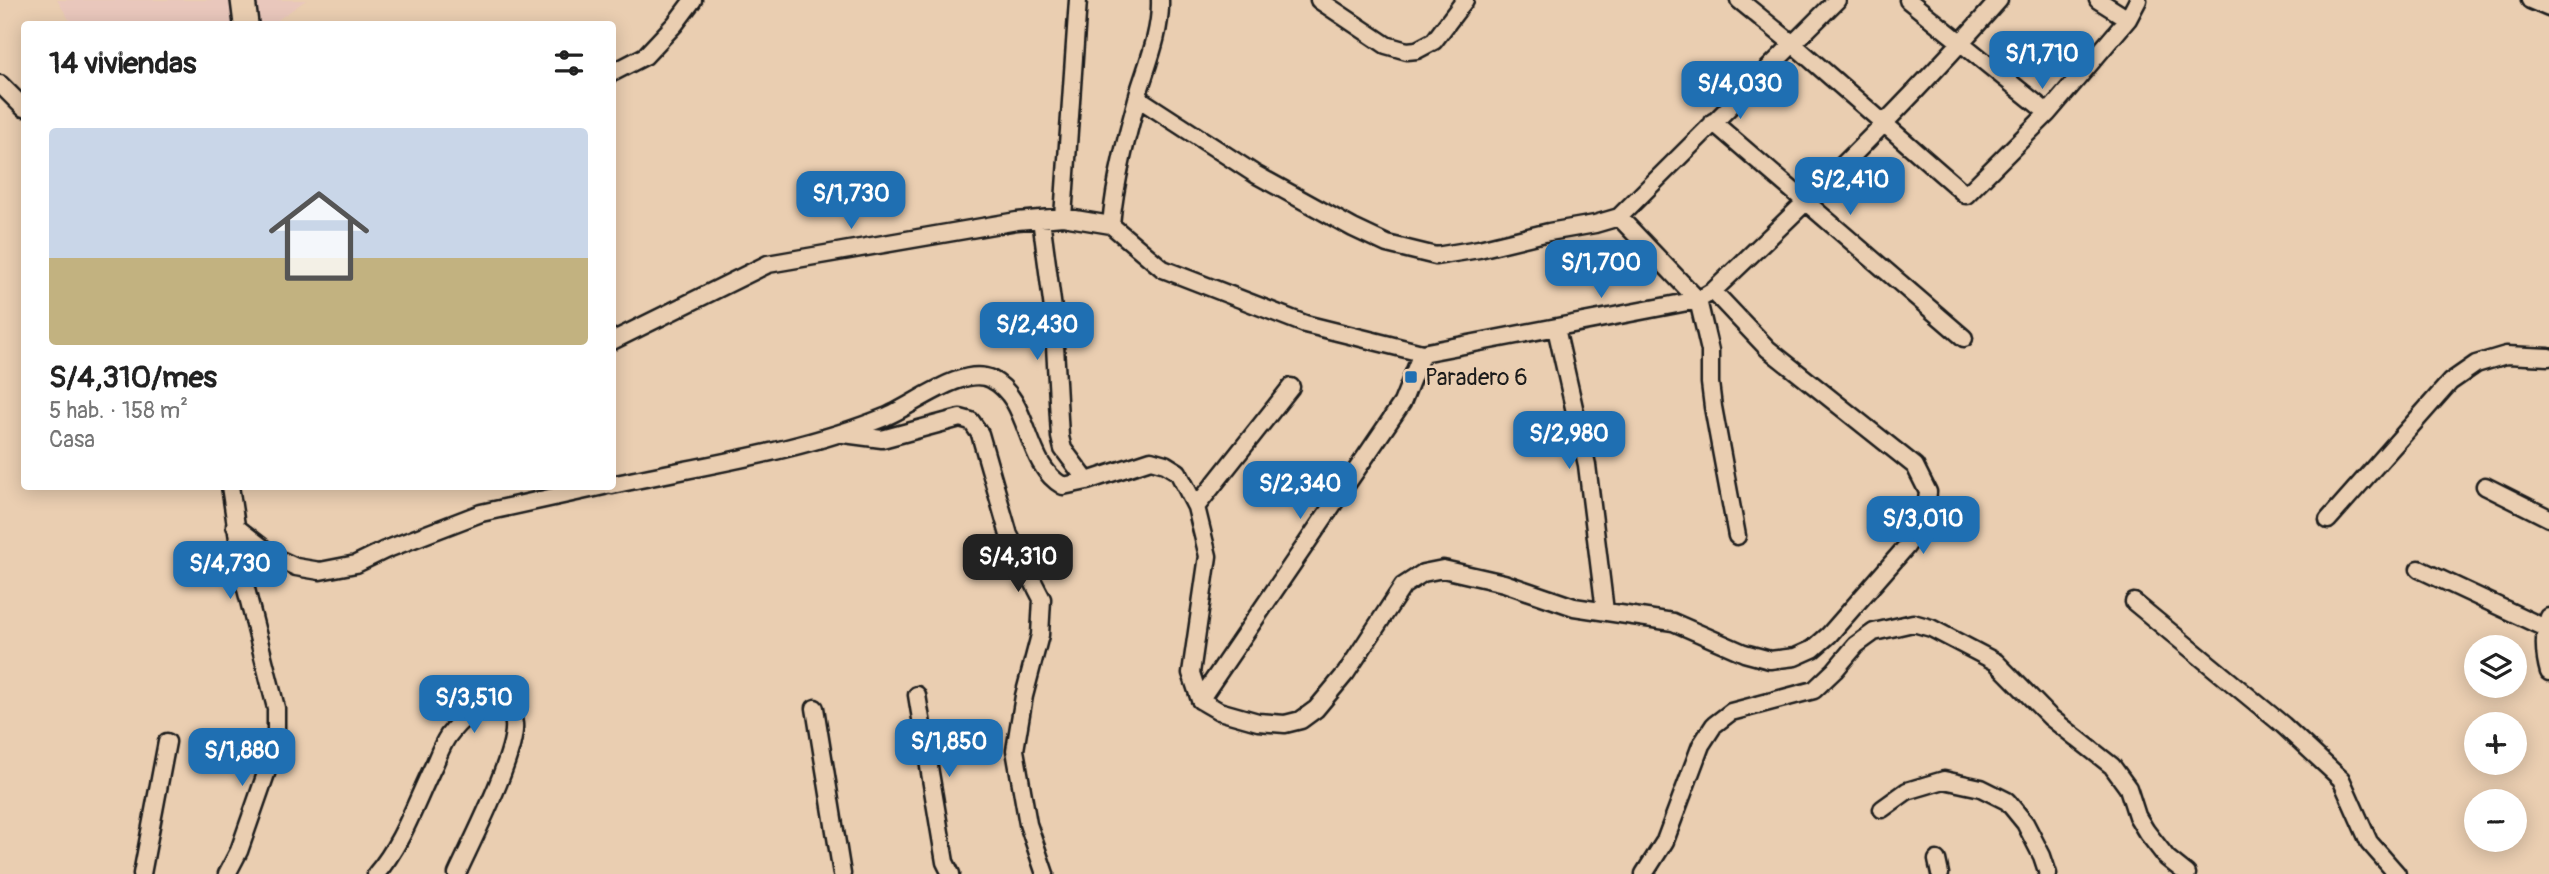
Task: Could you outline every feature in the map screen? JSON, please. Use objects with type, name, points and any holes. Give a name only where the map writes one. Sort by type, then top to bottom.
[{"type":"street","points":[[243,0],[246,21]]},
{"type":"street","points":[[616,71],[645,57],[693,0]]},
{"type":"street","points":[[1063,217],[1078,0]]},
{"type":"street","points":[[1111,225],[1113,200],[1161,18],[1160,0]]},
{"type":"street","points":[[1319,0],[1386,45],[1406,51],[1417,50],[1434,41],[1465,0]]},
{"type":"street","points":[[1739,0],[1966,195],[2048,113],[2128,19],[2138,0]]},
{"type":"street","points":[[1138,98],[1255,174],[1353,228],[1387,244],[1436,256],[1595,225],[1619,217],[1837,0]]},
{"type":"street","points":[[1908,0],[2048,113]]},
{"type":"street","points":[[616,339],[768,264],[1017,221],[1063,217],[1111,225],[1163,269],[1305,324],[1422,353],[1698,300],[1713,291],[1806,203],[1999,0]]},
{"type":"street","points":[[2098,0],[2128,19]]},
{"type":"street","points":[[2530,0],[2549,8]]},
{"type":"street","points":[[0,84],[21,105]]},
{"type":"street","points":[[1713,122],[1964,338]]},
{"type":"street","points":[[1619,217],[1698,300],[1710,351],[1713,407],[1737,536]]},
{"type":"street","points":[[1041,219],[1053,309],[1060,437],[1063,449],[1087,481]]},
{"type":"street","points":[[616,484],[841,433],[912,405],[962,377],[988,377],[1007,389],[1044,471],[1052,480],[1063,486],[1151,460],[1178,472],[1196,507],[1208,556],[1191,673],[1200,699],[1219,711],[1258,722],[1285,724],[1301,720],[1316,709],[1346,673],[1404,586],[1423,573],[1443,569],[1504,583],[1574,607],[1673,622],[1744,653],[1770,660],[1795,657],[1814,649],[1829,635],[1906,547],[1925,519],[1928,492],[1915,466],[1768,349],[1713,291]]},
{"type":"street","points":[[1556,328],[1587,465],[1605,611]]},
{"type":"street","points":[[1200,699],[1402,403],[1422,353]]},
{"type":"street","points":[[2328,520],[2450,382],[2476,364],[2506,355],[2549,357]]},
{"type":"street","points":[[1196,507],[1291,387]]},
{"type":"street","points":[[841,433],[882,439],[960,418],[971,421],[980,434],[1009,535],[1042,599],[1040,635],[1024,696],[1015,750],[1028,824],[1045,874]]},
{"type":"street","points":[[2485,486],[2549,518]]},
{"type":"street","points":[[227,874],[239,851],[276,745],[276,708],[245,585],[230,490]]},
{"type":"street","points":[[235,526],[276,558],[296,567],[320,571],[356,565],[385,550],[481,513],[586,490]]},
{"type":"street","points":[[2419,569],[2547,623],[2546,662],[2549,672]]},
{"type":"street","points":[[2134,602],[2283,725],[2340,779],[2370,842],[2397,874]]},
{"type":"street","points":[[1644,874],[1665,841],[1701,745],[1714,725],[1731,712],[1814,690],[1856,645],[1874,632],[1913,623],[1931,628],[1996,662],[2050,717],[2112,766],[2128,788],[2137,816],[2146,831],[2167,858],[2187,874]]},
{"type":"street","points":[[917,695],[942,842],[951,874]]},
{"type":"street","points":[[376,874],[396,848],[447,737],[475,710],[502,708],[510,713],[514,724],[506,761],[457,874]]},
{"type":"street","points":[[815,708],[842,874]]},
{"type":"street","points":[[142,874],[167,742]]},
{"type":"street","points":[[1882,809],[1908,791],[1944,780],[1981,788],[2007,801],[2025,824],[2048,874]]},
{"type":"shaded area","points":[[57,0],[306,0],[278,21],[70,21]]},
{"type":"place","name":"Paradero 6","points":[[1411,377]]}]
